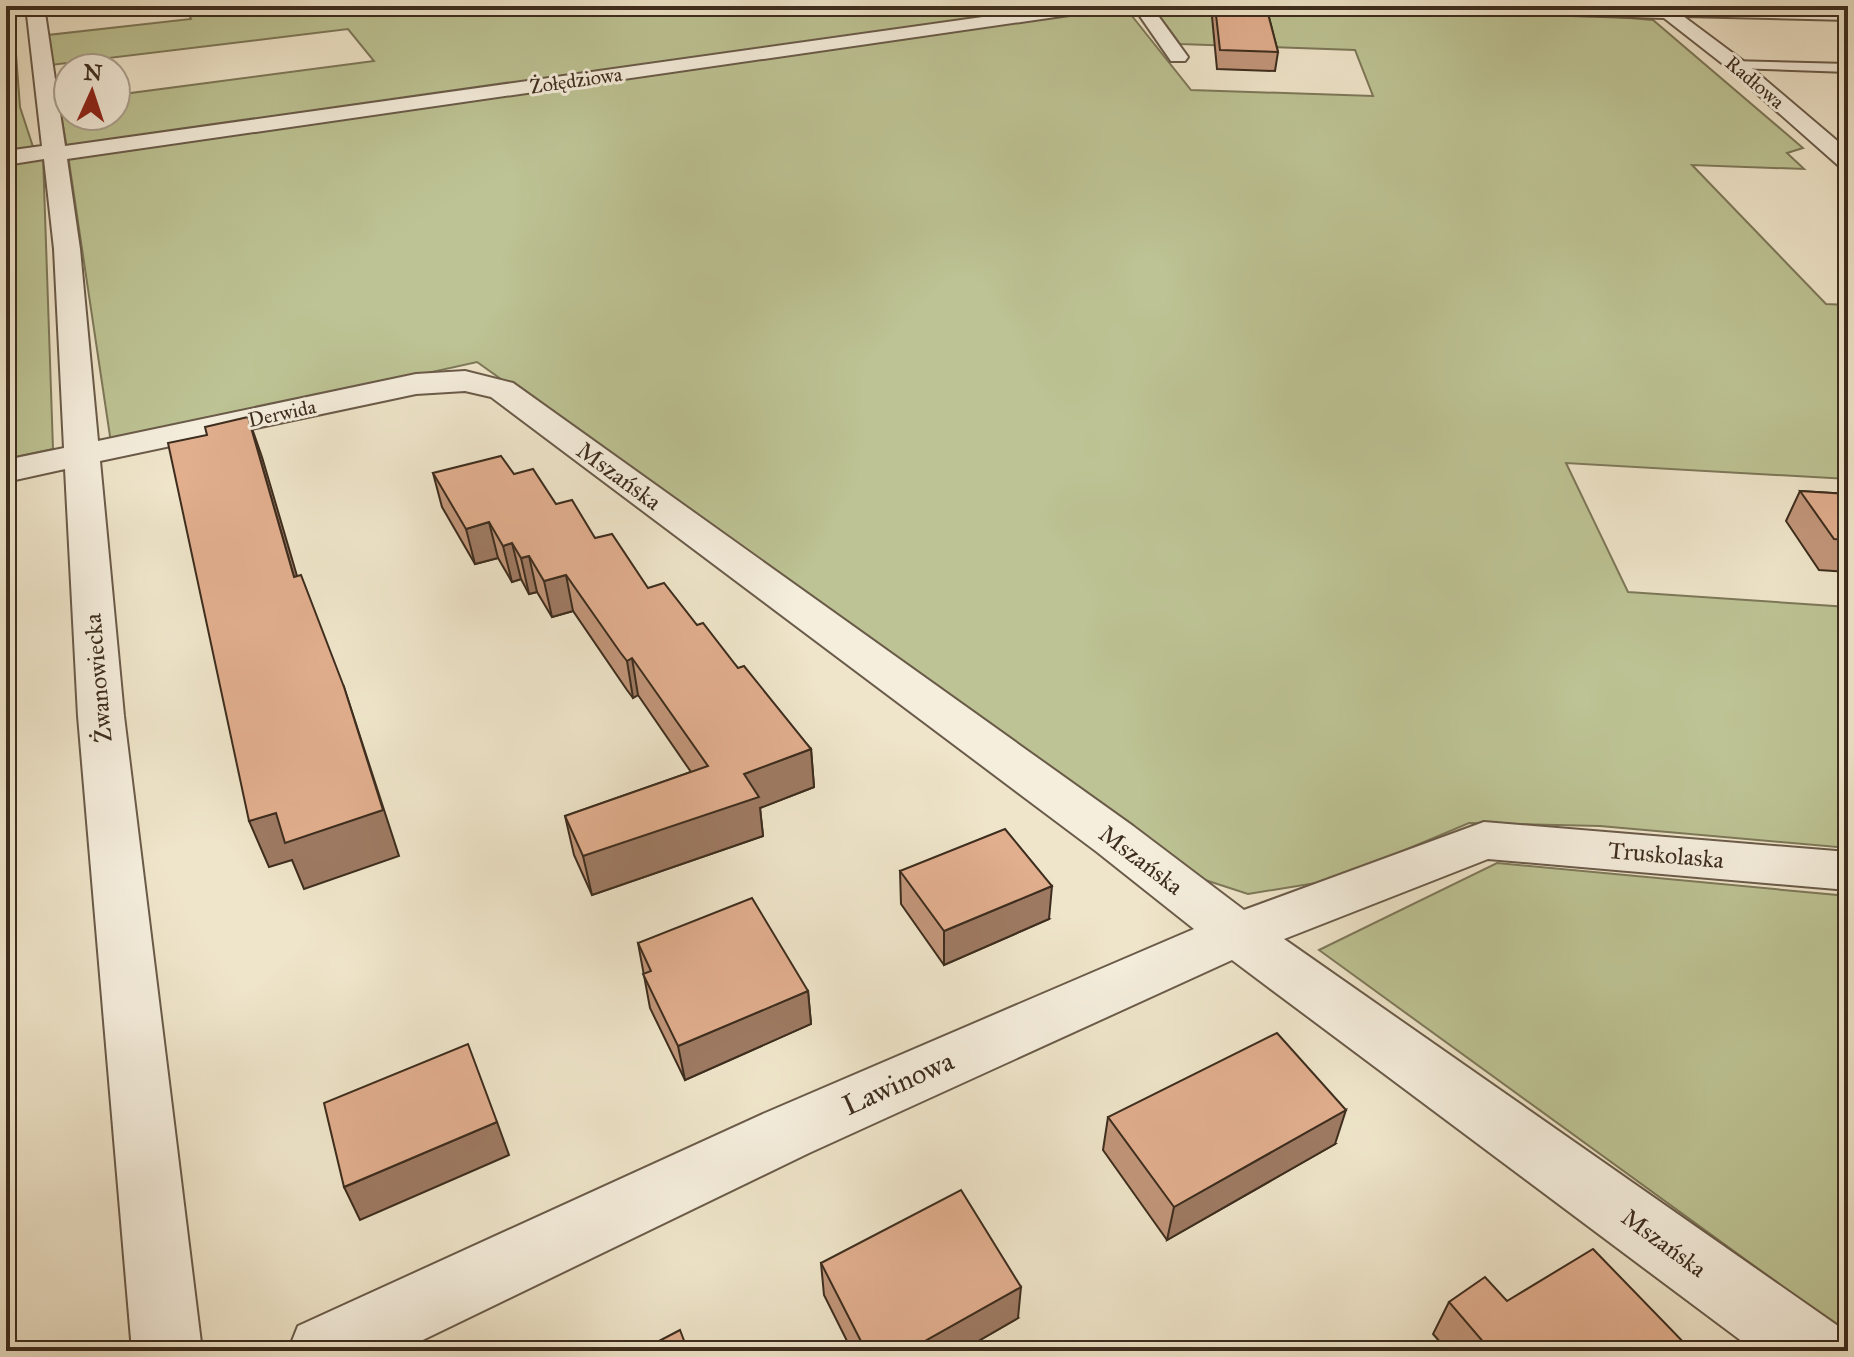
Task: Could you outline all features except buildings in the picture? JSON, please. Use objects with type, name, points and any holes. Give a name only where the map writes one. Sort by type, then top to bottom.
[{"type":"street","points":[[16,7],[26,6]]},
{"type":"street","name":"Żwanowiecka","points":[[35,6],[67,249],[101,716],[167,1351]]},
{"type":"street","name":"Żołędziowa","points":[[6,158],[1097,6]]},
{"type":"street","points":[[1142,6],[1178,57]]},
{"type":"street","points":[[1446,6],[1848,15]]},
{"type":"street","name":"Radłowa","points":[[1664,10],[1735,64],[1848,162]]},
{"type":"street","name":"Derwida","points":[[6,471],[416,384],[465,381]]},
{"type":"street","name":"Mszańska","points":[[465,381],[502,390],[1115,839],[1237,934],[1813,1351]]},
{"type":"street","name":"Lawinowa","points":[[323,1351],[802,1126],[1237,934],[1374,885],[1484,840]]},
{"type":"street","name":"Truskolaska","points":[[1484,840],[1848,871]]},
{"type":"lane","points":[[1735,64],[1848,68]]},
{"type":"green space","points":[[185,6],[1077,6],[67,149],[64,132],[132,132],[132,93],[374,61],[348,29],[132,55],[132,52],[52,52],[51,65],[48,35],[191,19]]},
{"type":"green space","points":[[1124,6],[1191,90],[1373,96],[1355,50],[1180,44],[1152,6],[1547,11],[1653,20],[1803,148],[1787,153],[1804,169],[1692,165],[1826,304],[1848,305],[1848,479],[1566,463],[1628,592],[1848,607],[1848,848],[1600,826],[1469,823],[1334,880],[1248,894],[1199,878],[477,362],[111,443],[68,155]]},
{"type":"green space","points":[[6,14],[13,15],[20,107],[34,150],[6,154]]},
{"type":"green space","points":[[43,156],[53,449],[6,459],[6,161]]},
{"type":"green space","points":[[1497,863],[1848,896],[1848,1334],[1319,950]]}]
